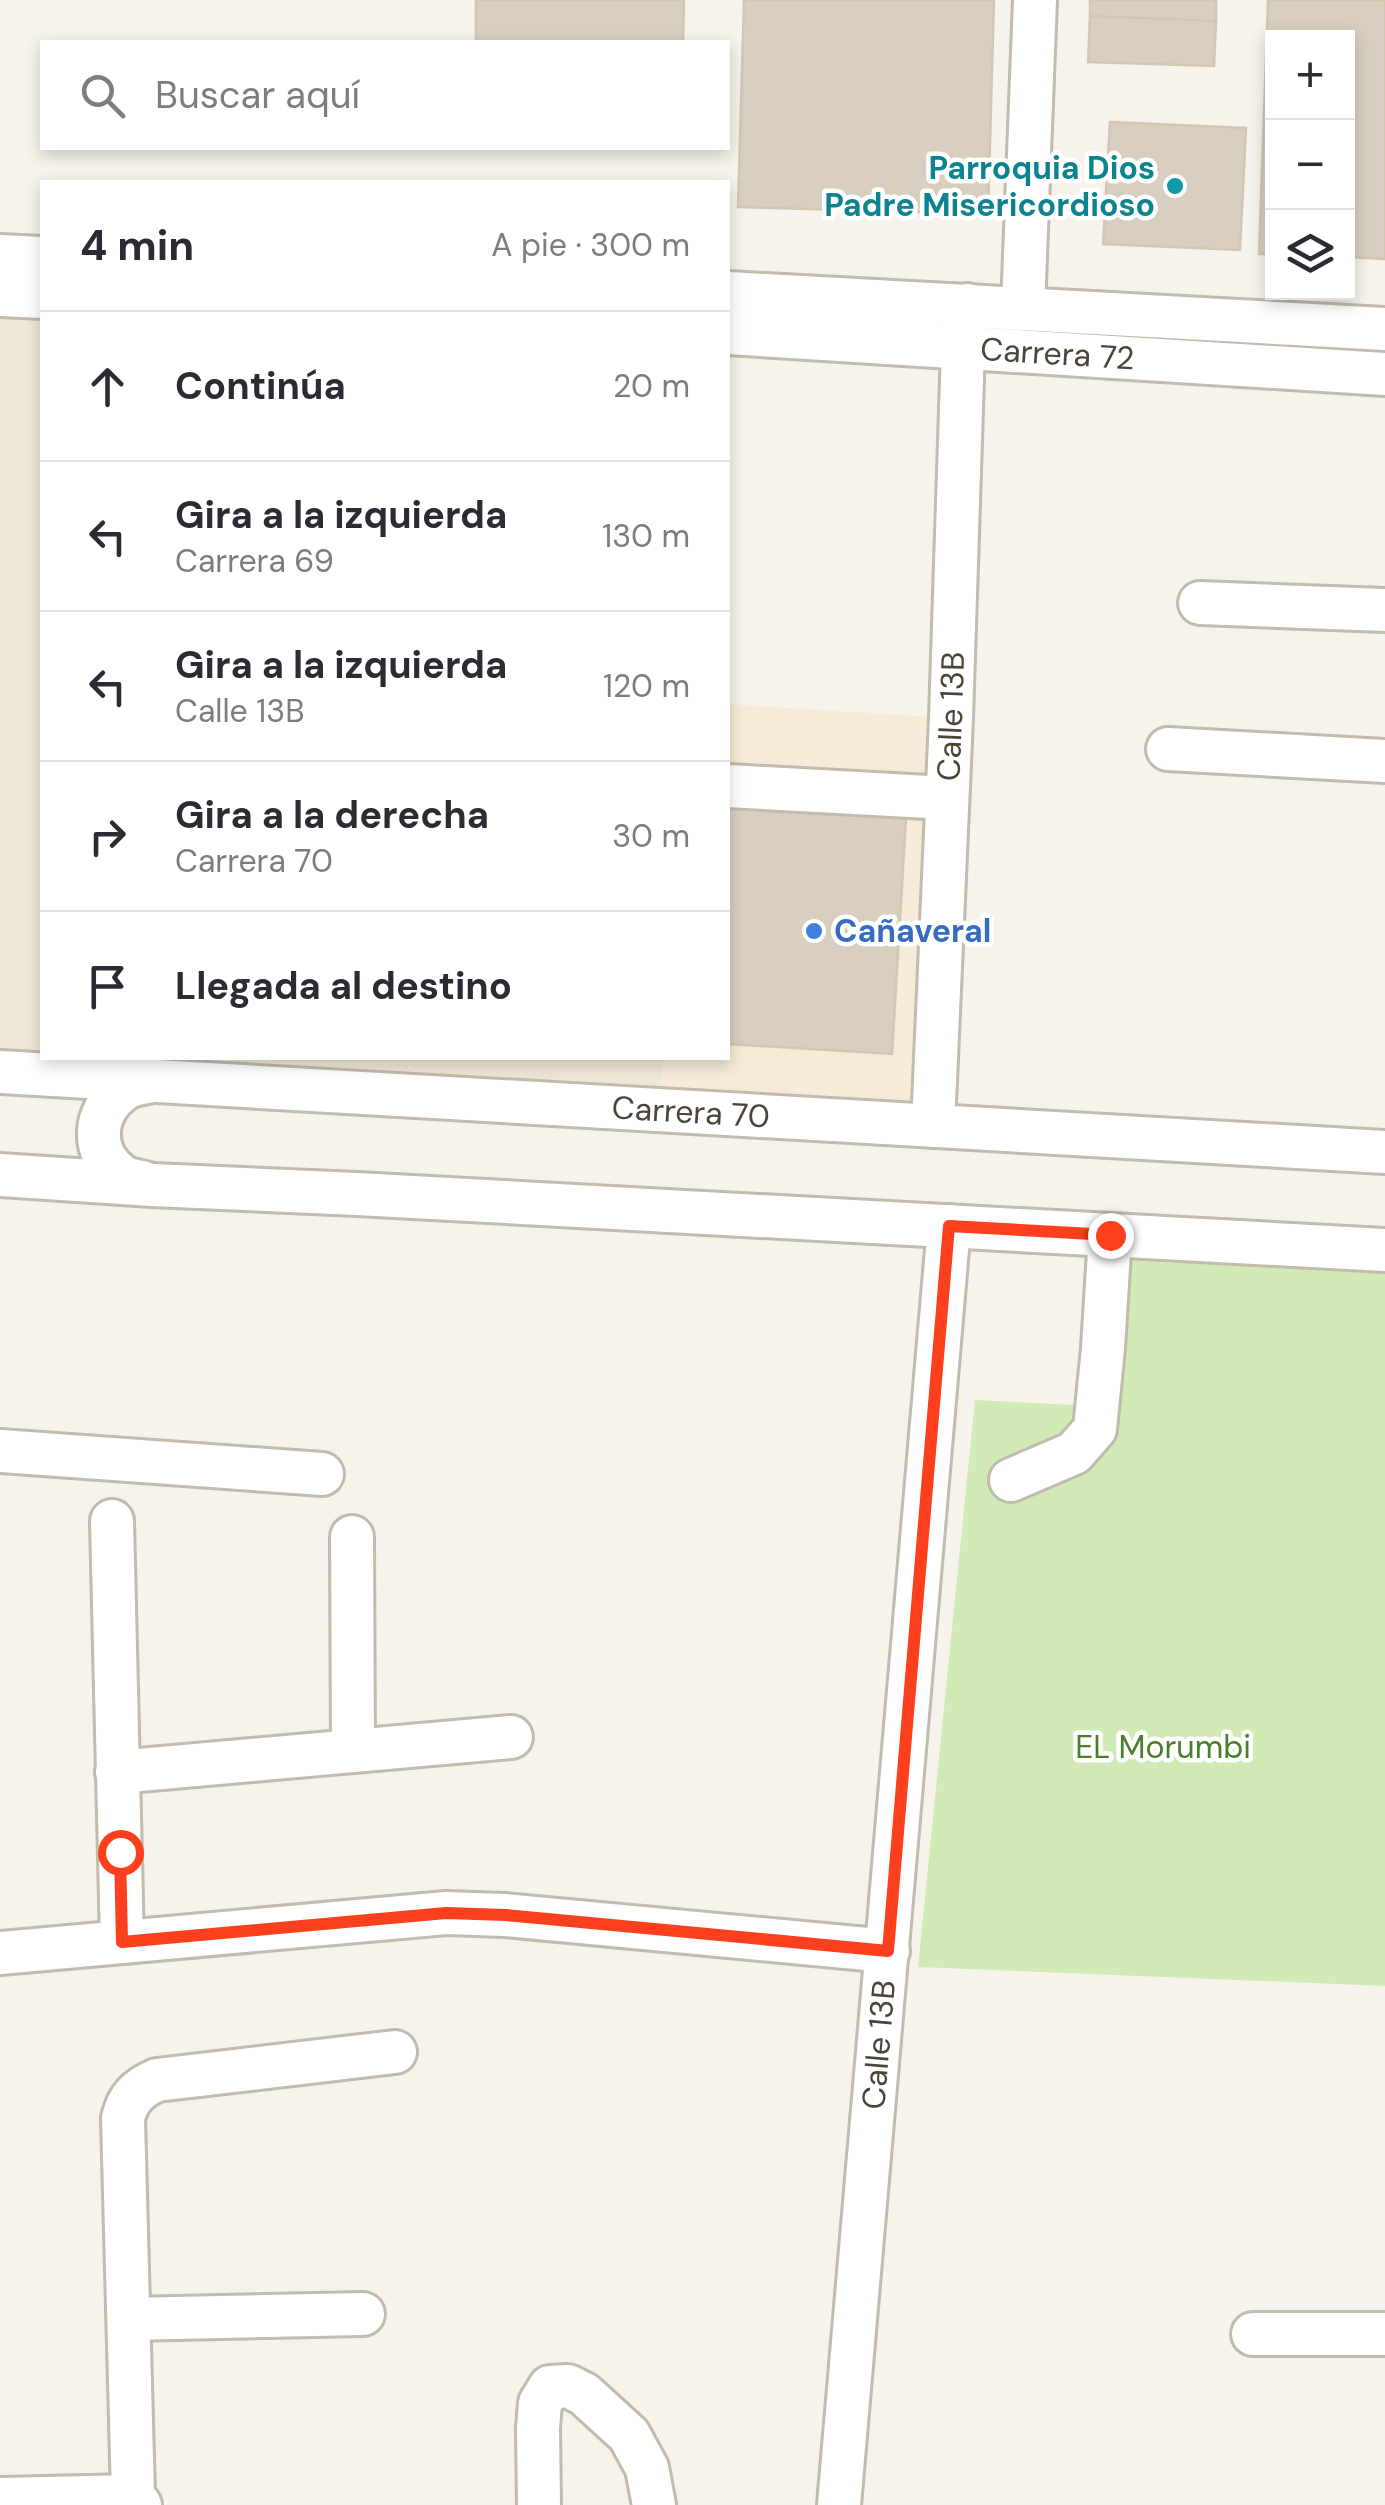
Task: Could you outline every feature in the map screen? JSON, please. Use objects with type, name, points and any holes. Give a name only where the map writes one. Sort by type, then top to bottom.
[{"type":"street","points":[[1022,308],[1035,0]]},
{"type":"street","points":[[0,256],[40,258]]},
{"type":"street","name":"Carrera 72","points":[[730,293],[1385,330]]},
{"type":"street","points":[[0,295],[40,298]]},
{"type":"street","name":"Calle 13B","points":[[933,1126],[963,348],[968,305]]},
{"type":"street","name":"Carrera 72","points":[[730,334],[1385,374]]},
{"type":"street","points":[[1200,603],[1385,610]]},
{"type":"street","points":[[1168,749],[1385,761]]},
{"type":"street","points":[[730,786],[947,798]]},
{"type":"street","name":"Carrera 70","points":[[0,1072],[1385,1152]]},
{"type":"street","points":[[152,1185],[125,1178],[105,1159],[98,1132],[106,1106],[126,1087],[154,1081]]},
{"type":"street","points":[[0,1174],[1385,1250]]},
{"type":"street","name":"Calle 13B","points":[[839,2505],[949,1226]]},
{"type":"street","points":[[1011,1480],[1074,1454],[1095,1429],[1110,1235]]},
{"type":"street","points":[[0,1451],[322,1474]]},
{"type":"street","points":[[112,1521],[122,1942]]},
{"type":"street","points":[[352,1537],[354,1751]]},
{"type":"street","points":[[118,1772],[511,1737]]},
{"type":"street","points":[[0,1954],[446,1913],[506,1915],[888,1951]]},
{"type":"street","points":[[0,2500],[137,2500],[123,2118],[126,2104],[134,2094],[157,2080],[395,2052]]},
{"type":"street","points":[[129,2319],[363,2314]]},
{"type":"street","points":[[1253,2334],[1385,2334]]},
{"type":"street","points":[[538,2505],[540,2403],[550,2388],[568,2386],[584,2394],[628,2435],[647,2468],[654,2505]]},
{"type":"shaded area","points":[[0,295],[40,297],[40,1060],[663,1060],[659,1111],[0,1072]]},
{"type":"shaded area","points":[[730,704],[951,718],[933,1126],[659,1111],[663,1060],[730,1060]]},
{"type":"green space","name":"EL Morumbi","points":[[1128,1256],[1385,1266],[1385,1986],[918,1967],[975,1400],[1114,1407]]},
{"type":"building","points":[[476,0],[684,0],[683,40],[476,40]]},
{"type":"building","points":[[744,0],[994,0],[988,214],[738,207]]},
{"type":"building","points":[[1090,0],[1216,0],[1216,21],[1090,16]]},
{"type":"building","points":[[1268,0],[1385,0],[1385,259],[1355,257],[1355,30],[1267,30]]},
{"type":"building","points":[[1090,16],[1216,21],[1214,66],[1088,62]]},
{"type":"building","points":[[1265,85],[1265,254],[1259,254]]},
{"type":"building","name":"Parroquia Dios Padre Misericordioso","points":[[1110,122],[1246,128],[1240,250],[1103,244]]},
{"type":"building","name":"Cañaveral","points":[[730,808],[906,818],[892,1054],[730,1044]]},
{"type":"place","name":"Parroquia Dios Padre Misericordioso","points":[[1175,186]]},
{"type":"place","name":"Cañaveral","points":[[814,931]]},
{"type":"route","points":[[120,1852],[122,1942],[446,1913],[506,1915],[888,1951],[949,1226],[1110,1235]]}]
